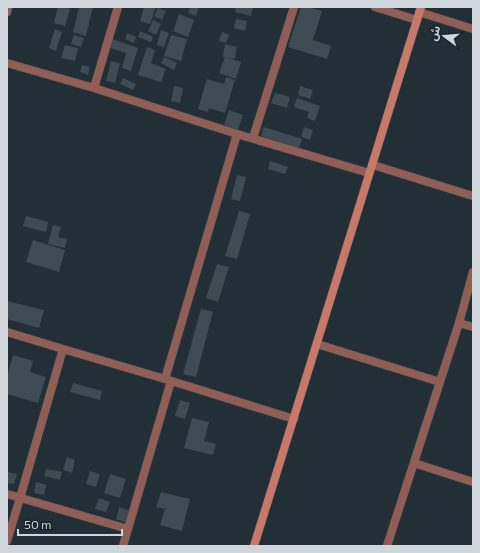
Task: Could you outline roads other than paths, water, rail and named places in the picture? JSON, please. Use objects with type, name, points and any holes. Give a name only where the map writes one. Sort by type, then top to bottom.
[{"type":"street","points":[[7,12],[8,7]]},
{"type":"street","points":[[94,88],[118,7]]},
{"type":"street","points":[[252,138],[294,7]]},
{"type":"street","points":[[375,7],[419,13],[473,29]]},
{"type":"street","points":[[254,546],[419,13]]},
{"type":"street","points":[[7,63],[94,88],[237,134],[369,173]]},
{"type":"street","points":[[123,546],[237,134]]},
{"type":"street","points":[[373,165],[473,196]]},
{"type":"street","points":[[387,546],[459,323],[473,272]]},
{"type":"street","points":[[459,323],[473,327]]},
{"type":"street","points":[[7,332],[294,419]]},
{"type":"street","points":[[317,344],[440,382]]},
{"type":"street","points":[[7,541],[63,349]]},
{"type":"street","points":[[414,463],[473,482]]},
{"type":"street","points":[[7,494],[128,529]]}]
